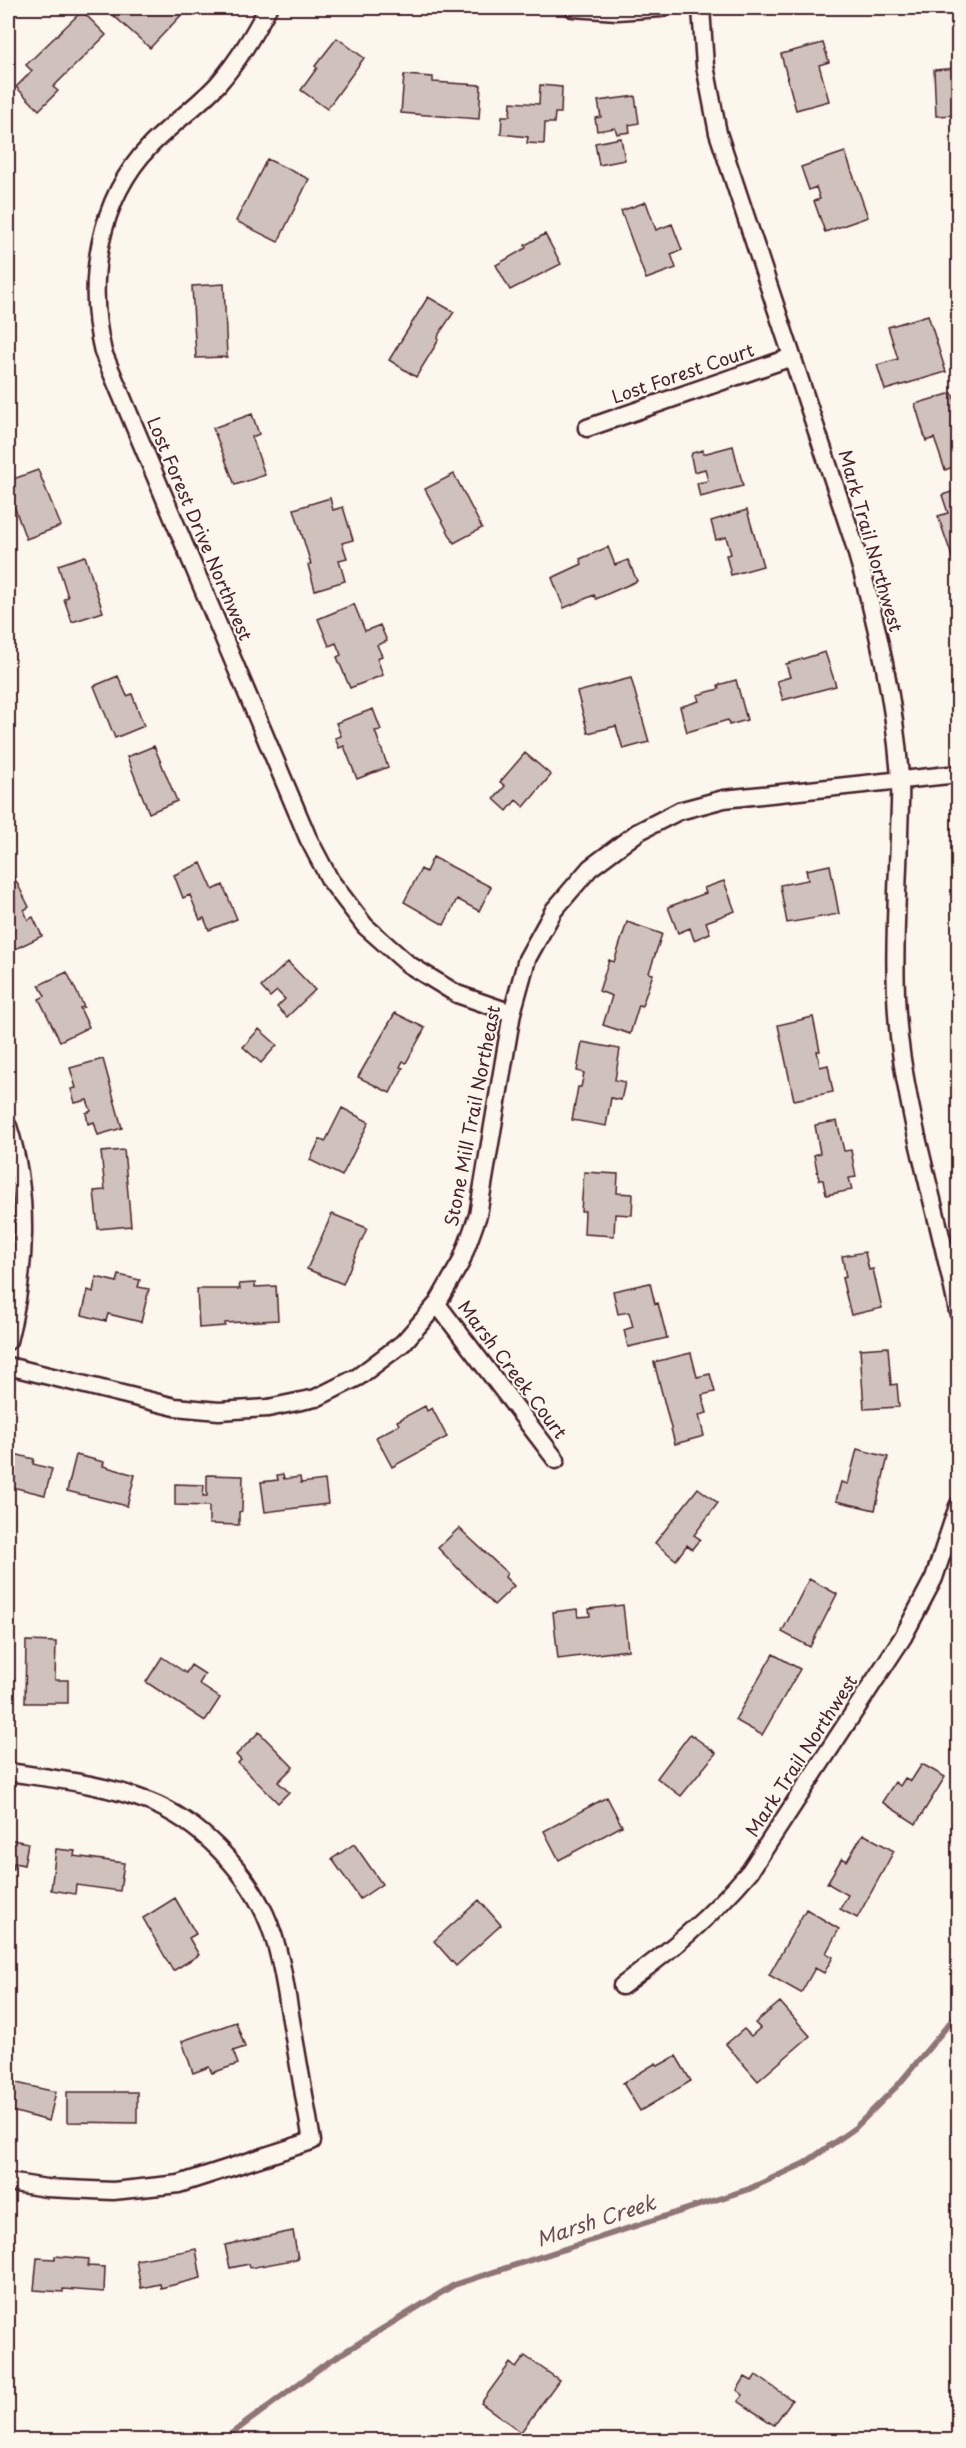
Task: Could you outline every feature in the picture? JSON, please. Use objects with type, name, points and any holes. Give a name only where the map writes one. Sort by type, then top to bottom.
[{"type":"street","name":"Lost Forest Drive Northwest","points":[[268,8],[244,52],[216,86],[149,146],[131,171],[116,198],[102,234],[96,268],[95,303],[103,352],[308,838],[330,880],[365,926],[408,964],[457,994],[512,1014]]},
{"type":"street","points":[[573,8],[617,11],[661,8]]},
{"type":"street","name":"Mark Trail Northwest","points":[[701,8],[705,66],[718,133],[853,540],[871,602],[890,690],[900,780],[896,970],[899,1036],[911,1111],[953,1253],[958,1312]]},
{"type":"street","name":"Lost Forest Court","points":[[587,428],[792,357]]},
{"type":"street","name":"Stone Mill Trail Northeast","points":[[8,1366],[175,1407],[219,1411],[268,1408],[316,1398],[358,1377],[403,1342],[436,1304],[461,1262],[478,1215],[512,1014],[527,959],[554,910],[590,868],[638,832],[679,812],[724,799],[958,774]]},
{"type":"street","points":[[8,1126],[14,1146],[22,1200],[23,1256],[16,1311],[8,1341]]},
{"type":"street","name":"Marsh Creek Court","points":[[436,1304],[556,1460]]},
{"type":"street","name":"Mark Trail Northwest","points":[[622,1986],[691,1934],[750,1871],[903,1637],[934,1578],[958,1506]]},
{"type":"street","points":[[8,1772],[97,1785],[151,1802],[187,1822],[218,1848],[244,1879],[265,1914],[281,1960],[312,2141],[179,2184],[113,2191],[46,2188],[8,2182]]},
{"type":"building","points":[[105,8],[181,8],[185,11],[150,48]]},
{"type":"building","points":[[82,11],[106,35],[53,87],[58,91],[39,110],[16,87],[32,71],[26,65]]},
{"type":"building","points":[[337,38],[364,58],[327,109],[301,90],[317,68],[315,66]]},
{"type":"building","points":[[823,43],[829,62],[819,65],[829,101],[796,110],[781,54]]},
{"type":"building","points":[[958,68],[958,115],[936,116],[934,70]]},
{"type":"building","points":[[404,75],[433,77],[433,82],[481,85],[479,119],[401,113]]},
{"type":"building","points":[[540,85],[562,87],[561,113],[555,113],[554,123],[545,123],[544,144],[527,143],[528,137],[501,134],[502,116],[510,116],[511,102],[539,104]]},
{"type":"building","points":[[635,96],[639,123],[629,125],[630,132],[617,134],[615,128],[597,131],[595,118],[601,117],[598,101]]},
{"type":"building","points":[[621,138],[625,160],[599,165],[595,143]]},
{"type":"building","points":[[845,152],[868,217],[825,232],[814,201],[820,199],[816,187],[809,190],[801,167]]},
{"type":"building","points":[[267,159],[309,179],[278,242],[236,221]]},
{"type":"building","points":[[646,202],[656,230],[672,224],[682,250],[671,254],[676,268],[646,279],[621,211]]},
{"type":"building","points":[[545,234],[561,264],[510,290],[496,265]]},
{"type":"building","points":[[224,284],[227,357],[196,358],[192,286]]},
{"type":"building","points":[[428,297],[454,312],[439,334],[437,343],[416,377],[389,360]]},
{"type":"building","points":[[928,315],[946,372],[885,390],[877,365],[898,359],[888,327]]},
{"type":"building","points":[[952,393],[958,408],[958,465],[945,470],[934,438],[926,441],[915,404]]},
{"type":"building","points":[[252,414],[259,434],[252,437],[265,475],[235,485],[213,428]]},
{"type":"building","points":[[733,446],[743,486],[700,497],[697,483],[708,481],[705,469],[694,472],[692,453],[703,450],[703,454]]},
{"type":"building","points":[[38,470],[61,526],[26,539],[8,489],[8,481]]},
{"type":"building","points":[[454,474],[482,528],[454,543],[425,489]]},
{"type":"building","points":[[958,490],[958,567],[956,568],[938,516],[948,513],[942,495]]},
{"type":"building","points":[[330,498],[333,510],[343,507],[353,540],[342,543],[347,558],[339,560],[345,581],[315,590],[308,565],[311,564],[294,509]]},
{"type":"building","points":[[747,510],[763,566],[731,575],[726,555],[731,554],[726,537],[716,540],[711,521]]},
{"type":"building","points":[[608,547],[615,565],[628,560],[637,581],[596,599],[594,595],[564,608],[552,578],[582,564],[580,559]]},
{"type":"building","points":[[85,556],[103,612],[72,622],[64,599],[68,597],[58,565]]},
{"type":"building","points":[[354,604],[365,631],[380,625],[387,641],[377,645],[382,656],[377,658],[383,675],[350,688],[337,657],[341,655],[336,643],[329,646],[318,619]]},
{"type":"building","points":[[955,630],[958,630],[958,664],[955,664]]},
{"type":"building","points":[[825,652],[836,686],[783,700],[777,681],[790,677],[786,664]]},
{"type":"building","points":[[118,676],[127,696],[132,694],[144,726],[115,738],[94,686]]},
{"type":"building","points":[[631,678],[649,742],[623,749],[616,726],[588,733],[577,692]]},
{"type":"building","points":[[736,680],[747,720],[729,725],[728,720],[687,732],[680,707],[699,701],[697,695],[719,689],[718,685]]},
{"type":"building","points":[[373,709],[381,730],[375,731],[388,767],[357,779],[344,746],[339,748],[335,738],[341,736],[336,723]]},
{"type":"building","points":[[154,746],[177,801],[149,813],[127,757]]},
{"type":"building","points":[[525,753],[551,775],[524,807],[516,800],[507,811],[494,799],[505,786],[500,782]]},
{"type":"building","points":[[433,857],[491,887],[479,911],[457,899],[444,925],[404,902],[421,869],[426,872]]},
{"type":"building","points":[[201,863],[213,890],[223,885],[237,919],[209,930],[204,918],[200,920],[190,895],[183,898],[174,875]]},
{"type":"building","points":[[830,865],[839,914],[787,923],[780,885],[808,880],[806,870]]},
{"type":"building","points":[[11,871],[29,907],[24,910],[28,920],[33,917],[42,936],[15,949],[8,933],[8,872]]},
{"type":"building","points":[[724,881],[735,911],[706,922],[710,933],[694,940],[690,928],[678,933],[668,907],[706,893],[704,888]]},
{"type":"building","points":[[627,922],[662,934],[649,973],[653,974],[642,1006],[639,1005],[630,1034],[603,1025],[612,996],[599,991],[609,960],[614,962]]},
{"type":"building","points":[[288,962],[315,990],[287,1017],[277,1007],[285,999],[277,991],[270,997],[261,987]]},
{"type":"building","points":[[67,972],[84,1007],[80,1008],[89,1027],[60,1041],[39,999],[45,996],[39,985]]},
{"type":"building","points":[[395,1013],[425,1028],[406,1063],[403,1061],[400,1067],[403,1068],[390,1093],[358,1077]]},
{"type":"building","points":[[813,1017],[820,1051],[817,1051],[820,1067],[828,1065],[833,1092],[794,1100],[778,1025]]},
{"type":"building","points":[[259,1029],[277,1045],[261,1063],[243,1047]]},
{"type":"building","points":[[582,1042],[620,1049],[615,1080],[625,1082],[621,1100],[611,1098],[606,1126],[572,1120],[578,1087],[581,1087],[584,1073],[577,1071]]},
{"type":"building","points":[[103,1059],[122,1128],[98,1135],[94,1122],[88,1124],[86,1113],[91,1111],[87,1100],[75,1103],[71,1089],[76,1088],[70,1068]]},
{"type":"building","points":[[342,1108],[369,1122],[342,1176],[310,1160],[320,1139],[325,1142]]},
{"type":"building","points":[[837,1121],[844,1151],[851,1150],[856,1177],[849,1178],[852,1190],[826,1195],[823,1180],[819,1180],[814,1155],[820,1153],[815,1125]]},
{"type":"building","points":[[124,1150],[131,1226],[98,1229],[94,1191],[105,1190],[101,1152]]},
{"type":"building","points":[[584,1172],[618,1174],[617,1193],[633,1194],[632,1215],[615,1214],[614,1236],[584,1234],[585,1211],[581,1211]]},
{"type":"building","points":[[332,1214],[367,1228],[343,1284],[307,1269]]},
{"type":"building","points":[[865,1252],[869,1270],[873,1269],[882,1308],[851,1315],[842,1278],[846,1277],[842,1256]]},
{"type":"building","points":[[119,1275],[140,1280],[138,1287],[149,1289],[141,1322],[108,1314],[106,1321],[82,1315],[88,1290],[93,1292],[96,1277],[117,1282]]},
{"type":"building","points":[[255,1283],[255,1287],[276,1286],[278,1320],[225,1323],[225,1326],[199,1328],[197,1289],[240,1289],[239,1284]]},
{"type":"building","points":[[650,1283],[667,1338],[628,1347],[624,1330],[633,1327],[629,1312],[618,1314],[613,1291]]},
{"type":"building","points":[[888,1347],[891,1385],[897,1384],[899,1407],[864,1409],[860,1349]]},
{"type":"building","points":[[691,1353],[697,1377],[710,1374],[715,1392],[702,1395],[707,1413],[699,1415],[704,1436],[675,1444],[654,1362]]},
{"type":"building","points":[[425,1406],[427,1411],[432,1408],[447,1437],[392,1467],[376,1437],[399,1425],[397,1421]]},
{"type":"building","points":[[8,1449],[15,1450],[14,1454],[34,1459],[33,1464],[52,1469],[45,1495],[8,1486]]},
{"type":"building","points":[[857,1449],[888,1457],[875,1510],[836,1501],[841,1482],[848,1484]]},
{"type":"building","points":[[76,1455],[104,1462],[103,1466],[135,1475],[127,1506],[67,1491]]},
{"type":"building","points":[[283,1474],[284,1479],[300,1477],[301,1483],[325,1480],[328,1504],[265,1512],[261,1482],[278,1480],[277,1475]]},
{"type":"building","points":[[207,1475],[243,1476],[242,1511],[239,1512],[239,1525],[209,1524],[209,1506],[175,1505],[175,1484],[204,1485],[203,1496],[207,1496]]},
{"type":"building","points":[[698,1488],[718,1503],[694,1535],[700,1539],[692,1549],[687,1545],[676,1560],[655,1543]]},
{"type":"building","points":[[459,1528],[507,1573],[505,1577],[514,1586],[494,1605],[438,1548]]},
{"type":"building","points":[[809,1579],[837,1594],[810,1647],[782,1632]]},
{"type":"building","points":[[623,1605],[628,1650],[558,1659],[553,1612],[577,1609],[578,1617],[590,1616],[589,1609]]},
{"type":"building","points":[[26,1641],[56,1642],[55,1680],[68,1680],[68,1703],[25,1703]]},
{"type":"building","points":[[773,1654],[800,1669],[762,1735],[735,1720]]},
{"type":"building","points":[[162,1657],[186,1673],[191,1665],[205,1674],[199,1684],[220,1698],[205,1721],[146,1682]]},
{"type":"building","points":[[259,1732],[293,1767],[278,1782],[289,1792],[278,1803],[238,1763],[241,1760],[236,1755]]},
{"type":"building","points":[[690,1734],[716,1753],[681,1796],[657,1778]]},
{"type":"building","points":[[922,1764],[945,1777],[916,1824],[882,1802],[895,1782],[900,1786],[905,1778],[911,1781]]},
{"type":"building","points":[[607,1797],[622,1826],[559,1860],[544,1831]]},
{"type":"building","points":[[863,1834],[894,1851],[857,1918],[840,1909],[848,1895],[827,1883],[842,1858],[847,1861]]},
{"type":"building","points":[[8,1839],[28,1843],[24,1865],[14,1863],[13,1869],[8,1868]]},
{"type":"building","points":[[354,1844],[382,1884],[360,1899],[332,1859]]},
{"type":"building","points":[[56,1849],[75,1851],[74,1856],[124,1863],[120,1891],[76,1885],[75,1894],[51,1890]]},
{"type":"building","points":[[175,1898],[196,1934],[189,1938],[199,1955],[173,1971],[143,1918]]},
{"type":"building","points":[[479,1900],[501,1925],[456,1966],[434,1941]]},
{"type":"building","points":[[806,1909],[839,1929],[826,1953],[833,1957],[824,1973],[815,1968],[801,1993],[769,1975]]},
{"type":"building","points":[[780,2002],[810,2036],[758,2081],[726,2044],[744,2029],[751,2036],[760,2028],[755,2023]]},
{"type":"building","points":[[236,2022],[245,2047],[233,2051],[238,2064],[212,2073],[209,2067],[193,2073],[182,2041]]},
{"type":"building","points":[[676,2056],[691,2081],[640,2111],[623,2083],[656,2063],[658,2066]]},
{"type":"building","points":[[8,2081],[56,2092],[49,2121],[8,2110]]},
{"type":"building","points":[[67,2092],[137,2092],[137,2123],[67,2122]]},
{"type":"building","points":[[293,2231],[298,2259],[250,2268],[249,2264],[230,2268],[225,2245]]},
{"type":"building","points":[[196,2249],[201,2278],[161,2288],[160,2284],[141,2288],[136,2260]]},
{"type":"building","points":[[55,2256],[89,2259],[88,2266],[105,2267],[104,2292],[63,2289],[63,2292],[34,2290],[37,2258],[55,2259]]},
{"type":"building","points":[[525,2356],[559,2380],[521,2432],[481,2403],[510,2363],[516,2368]]},
{"type":"building","points":[[756,2375],[792,2400],[774,2425],[738,2401],[743,2395],[737,2390],[745,2377],[752,2381]]},
{"type":"waterway","name":"Marsh Creek","points":[[223,2440],[328,2362],[454,2285],[749,2189],[805,2163],[855,2128],[899,2084],[958,2013]]}]
